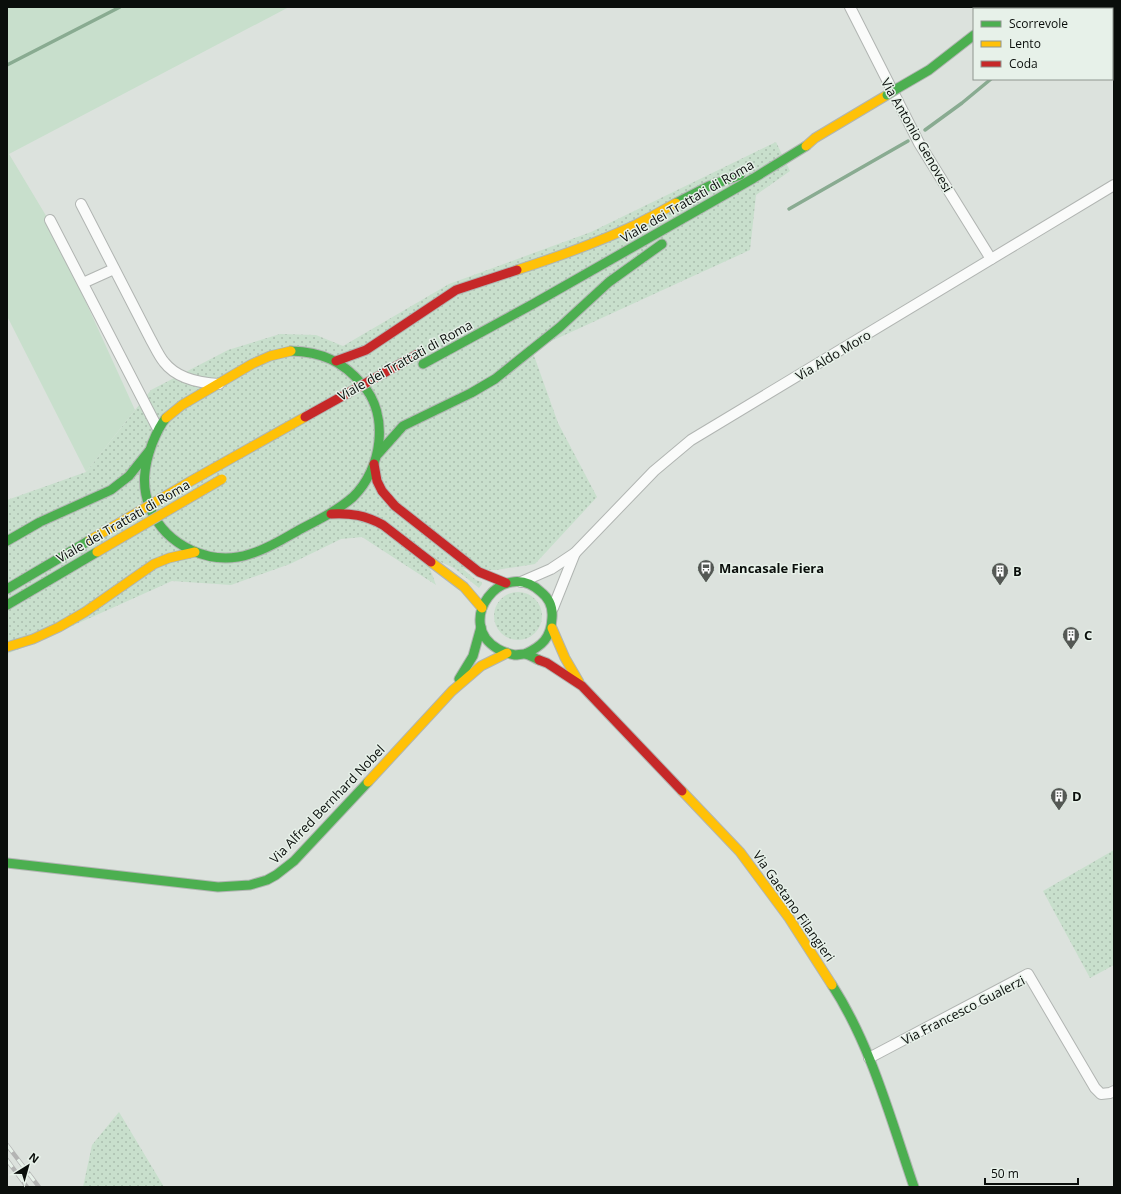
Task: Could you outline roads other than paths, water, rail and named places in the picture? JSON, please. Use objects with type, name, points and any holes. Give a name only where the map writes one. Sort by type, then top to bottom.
[{"type":"main road","name":"Viale dei Trattati di Roma","points":[[500,312],[751,174],[802,148],[815,138],[929,70],[973,36]]},
{"type":"main road","name":"Viale dei Trattati di Roma","points":[[419,366],[533,304],[751,174]]},
{"type":"main road","points":[[704,217],[729,199],[751,174]]},
{"type":"main road","points":[[336,361],[366,350],[456,290],[561,256],[634,225],[710,186],[751,174]]},
{"type":"main road","points":[[378,454],[404,426],[471,393],[495,379],[560,327],[609,282],[640,258],[671,238]]},
{"type":"main road","points":[[291,351],[312,352],[336,361],[358,378],[367,389],[378,414],[380,439],[378,454],[360,489],[353,497],[326,515],[254,554],[233,558],[207,556],[182,546],[170,537],[160,526],[152,511],[147,498],[144,480],[145,466],[149,451],[158,429],[163,422],[175,410],[257,362],[274,355],[291,351]]},
{"type":"main road","name":"Viale dei Trattati di Roma","points":[[7,589],[191,481],[421,353]]},
{"type":"main road","name":"Viale dei Trattati di Roma","points":[[361,399],[375,392]]},
{"type":"main road","points":[[7,541],[40,522],[111,490],[129,476],[149,451]]},
{"type":"main road","points":[[374,464],[377,481],[382,492],[394,506],[479,572],[506,583]]},
{"type":"main road","name":"Viale dei Trattati di Roma","points":[[7,605],[231,474]]},
{"type":"main road","points":[[326,515],[351,512],[372,519],[383,525],[464,587],[482,608]]},
{"type":"main road","points":[[7,648],[33,639],[59,627],[106,599],[154,564],[169,558],[195,552]]},
{"type":"main road","points":[[521,582],[535,586],[545,595],[553,608],[552,628],[545,642],[539,647],[525,654],[516,655],[498,649],[490,643],[485,636],[480,621],[485,600],[491,592],[506,583],[521,582]]},
{"type":"main road","name":"Via Alfred Bernhard Nobel","points":[[452,691],[473,656],[482,627]]},
{"type":"main road","name":"Via Gaetano Filangieri","points":[[552,628],[565,658],[582,686],[740,852],[752,866],[789,918],[845,1005],[869,1058],[914,1187]]},
{"type":"main road","name":"Via Alfred Bernhard Nobel","points":[[7,863],[218,887],[252,886],[267,880],[294,861],[452,691],[481,666],[507,653]]},
{"type":"main road","name":"Via Gaetano Filangieri","points":[[525,654],[547,663],[582,686]]},
{"type":"street","name":"Via Antonio Genovesi","points":[[850,7],[910,127],[991,259]]},
{"type":"street","name":"Via Aldo Moro","points":[[521,582],[551,569],[574,553],[654,471],[691,440],[1114,185]]},
{"type":"street","points":[[81,204],[151,340],[164,362],[170,369],[195,382],[219,384]]},
{"type":"street","points":[[50,220],[84,283],[158,429]]},
{"type":"street","points":[[84,283],[114,269]]},
{"type":"street","name":"Via Aldo Moro","points":[[553,608],[574,553]]},
{"type":"street","name":"Via Francesco Gualerzi","points":[[869,1058],[1028,974],[1095,1088],[1101,1094],[1114,1091]]},
{"type":"waterway","points":[[7,65],[120,7]]},
{"type":"waterway","points":[[925,130],[962,103],[990,80]]},
{"type":"waterway","points":[[789,209],[908,141]]},
{"type":"railway","points":[[7,1145],[39,1187]]},
{"type":"railway","points":[[7,1160],[27,1187]]},
{"type":"place","name":"Mancasale Fiera","points":[[706,583]]},
{"type":"place","name":"B","points":[[1000,586]]},
{"type":"place","name":"C","points":[[1071,650]]},
{"type":"place","name":"D","points":[[1059,811]]}]
